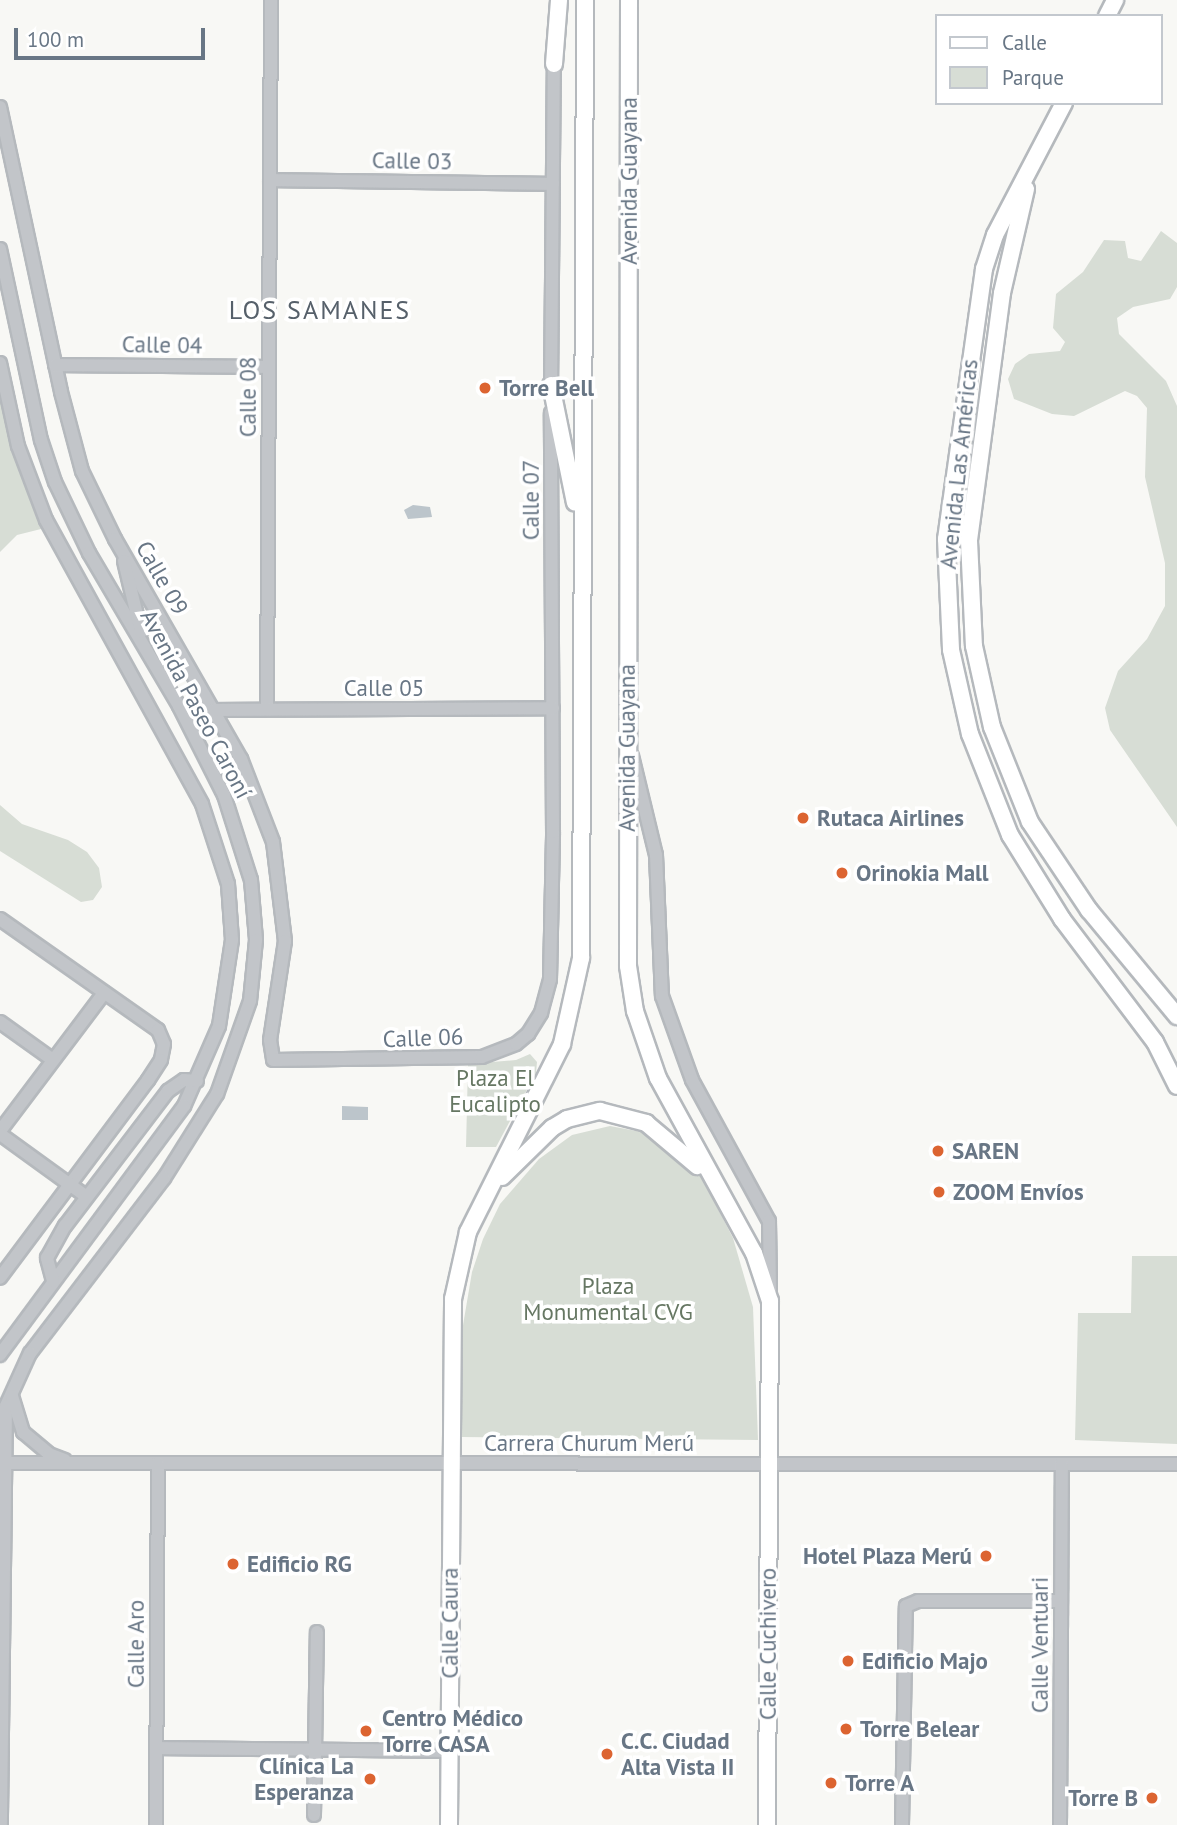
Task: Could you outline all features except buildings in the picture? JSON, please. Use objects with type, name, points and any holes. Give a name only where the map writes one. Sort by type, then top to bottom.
[{"type":"main road","points":[[554,64],[556,0]]},
{"type":"main road","name":"Avenida Guayana","points":[[450,1464],[453,1299],[468,1232],[551,1071],[578,987],[585,0]]},
{"type":"main road","name":"Avenida Guayana","points":[[629,0],[626,941],[635,1011],[658,1078],[754,1254],[770,1301],[769,1464]]},
{"type":"main road","name":"Avenida Las Américas","points":[[1063,105],[995,235],[984,269],[951,502],[945,574],[951,650],[970,734],[991,793],[1034,878],[1155,1042],[1177,1086]]},
{"type":"main road","name":"Avenida Las Américas","points":[[1031,170],[1006,272],[974,501],[968,574],[974,646],[992,727],[1012,785],[1044,847],[1089,910],[1177,1016]]},
{"type":"main road","points":[[551,385],[568,458],[583,562]]},
{"type":"main road","points":[[951,502],[974,501]]},
{"type":"main road","points":[[991,793],[1012,785]]},
{"type":"main road","points":[[487,1194],[552,1128],[567,1119],[600,1111],[630,1116],[662,1133],[696,1164],[720,1195]]},
{"type":"main road","name":"Calle Caura","points":[[449,1825],[450,1464]]},
{"type":"main road","name":"Calle Cuchivero","points":[[767,1825],[769,1464]]},
{"type":"street","name":"Calle 08","points":[[267,709],[271,0]]},
{"type":"street","name":"Calle 07","points":[[545,998],[550,979],[553,708],[551,385],[554,64]]},
{"type":"street","name":"Calle 09","points":[[0,107],[55,365],[82,471],[122,552],[214,710],[262,810],[280,875],[285,941],[270,1040],[273,1060]]},
{"type":"street","name":"Calle 03","points":[[270,180],[553,184]]},
{"type":"street","name":"Avenida Paseo Caroní","points":[[0,249],[39,430],[55,482],[89,553],[214,773],[244,850],[255,909],[250,1001],[232,1062],[204,1119],[143,1206],[37,1342],[11,1389],[2,1426],[1,1463],[1,1825]]},
{"type":"street","name":"Avenida Paseo Caroní","points":[[0,363],[19,446],[42,510],[193,783],[222,857],[231,911],[230,967],[219,1026],[197,1081],[144,1164],[0,1354]]},
{"type":"street","name":"Calle 04","points":[[55,365],[269,367]]},
{"type":"street","points":[[122,552],[137,620],[154,665]]},
{"type":"street","name":"Calle 05","points":[[214,710],[553,708]]},
{"type":"street","points":[[626,733],[656,855],[662,996],[692,1080],[769,1221],[770,1301]]},
{"type":"street","points":[[0,919],[158,1030],[163,1055],[0,1278]]},
{"type":"street","points":[[87,1197],[0,1133],[104,993]]},
{"type":"street","name":"Calle 06","points":[[273,1060],[496,1054],[528,1034],[545,998]]},
{"type":"street","points":[[0,1022],[53,1060]]},
{"type":"street","points":[[54,1281],[48,1253],[87,1197],[168,1091],[180,1081],[197,1081]]},
{"type":"street","points":[[11,1389],[13,1409],[23,1432],[49,1454],[75,1463]]},
{"type":"street","name":"Carrera Churum Merú","points":[[1,1463],[1177,1464]]},
{"type":"street","name":"Calle Aro","points":[[156,1825],[158,1464]]},
{"type":"street","name":"Calle Ventuari","points":[[1060,1825],[1062,1464]]},
{"type":"street","points":[[902,1825],[906,1606],[918,1601],[1061,1601]]},
{"type":"street","points":[[314,1815],[317,1632]]},
{"type":"street","points":[[157,1748],[449,1751]]},
{"type":"green space","points":[[1161,231],[1177,243],[1177,287],[1170,299],[1133,307],[1117,318],[1119,334],[1166,381],[1177,406],[1177,827],[1110,730],[1105,708],[1118,671],[1147,639],[1165,606],[1165,563],[1145,477],[1147,408],[1137,396],[1125,391],[1074,416],[1052,414],[1014,399],[1008,379],[1015,364],[1029,354],[1060,351],[1065,342],[1053,328],[1056,294],[1083,272],[1104,240],[1125,241],[1128,258],[1141,261]]},
{"type":"green space","points":[[0,363],[11,415],[49,527],[17,535],[0,552]]},
{"type":"green space","points":[[0,805],[22,824],[68,840],[87,852],[99,868],[102,887],[93,900],[81,902],[0,851]]},
{"type":"green space","name":"Plaza El Eucalipto","points":[[530,1054],[537,1062],[536,1073],[496,1147],[466,1147],[468,1064],[516,1060]]},
{"type":"green space","name":"Plaza Monumental CVG","points":[[610,1126],[647,1133],[688,1163],[701,1176],[733,1238],[753,1307],[758,1440],[462,1437],[461,1337],[472,1272],[483,1239],[500,1204],[539,1159],[572,1135]]},
{"type":"green space","points":[[1132,1256],[1177,1256],[1177,1444],[1075,1440],[1078,1313],[1131,1313]]},
{"type":"shaded area","points":[[413,505],[430,507],[432,517],[408,519],[404,510]]},
{"type":"shaded area","points":[[342,1106],[368,1107],[368,1120],[342,1120]]},
{"type":"place","name":"Torre Bell","points":[[485,388]]},
{"type":"place","name":"Rutaca Airlines","points":[[803,818]]},
{"type":"place","name":"Orinokia Mall","points":[[842,873]]},
{"type":"place","name":"SAREN","points":[[938,1151]]},
{"type":"place","name":"ZOOM Envíos","points":[[939,1192]]},
{"type":"place","name":"Hotel Plaza Merú","points":[[986,1556]]},
{"type":"place","name":"Edificio RG","points":[[233,1564]]},
{"type":"place","name":"Edificio Majo","points":[[848,1661]]},
{"type":"place","name":"Torre Belear","points":[[846,1729]]},
{"type":"place","name":"Centro Médico Torre CASA","points":[[366,1731]]},
{"type":"place","name":"C.C. Ciudad Alta Vista II","points":[[607,1754]]},
{"type":"place","name":"Clínica La Esperanza","points":[[370,1779]]},
{"type":"place","name":"Torre A","points":[[831,1783]]},
{"type":"place","name":"Torre B","points":[[1152,1798]]},
{"type":"district","name":"LOS SAMANES","points":[[320,310]]}]
